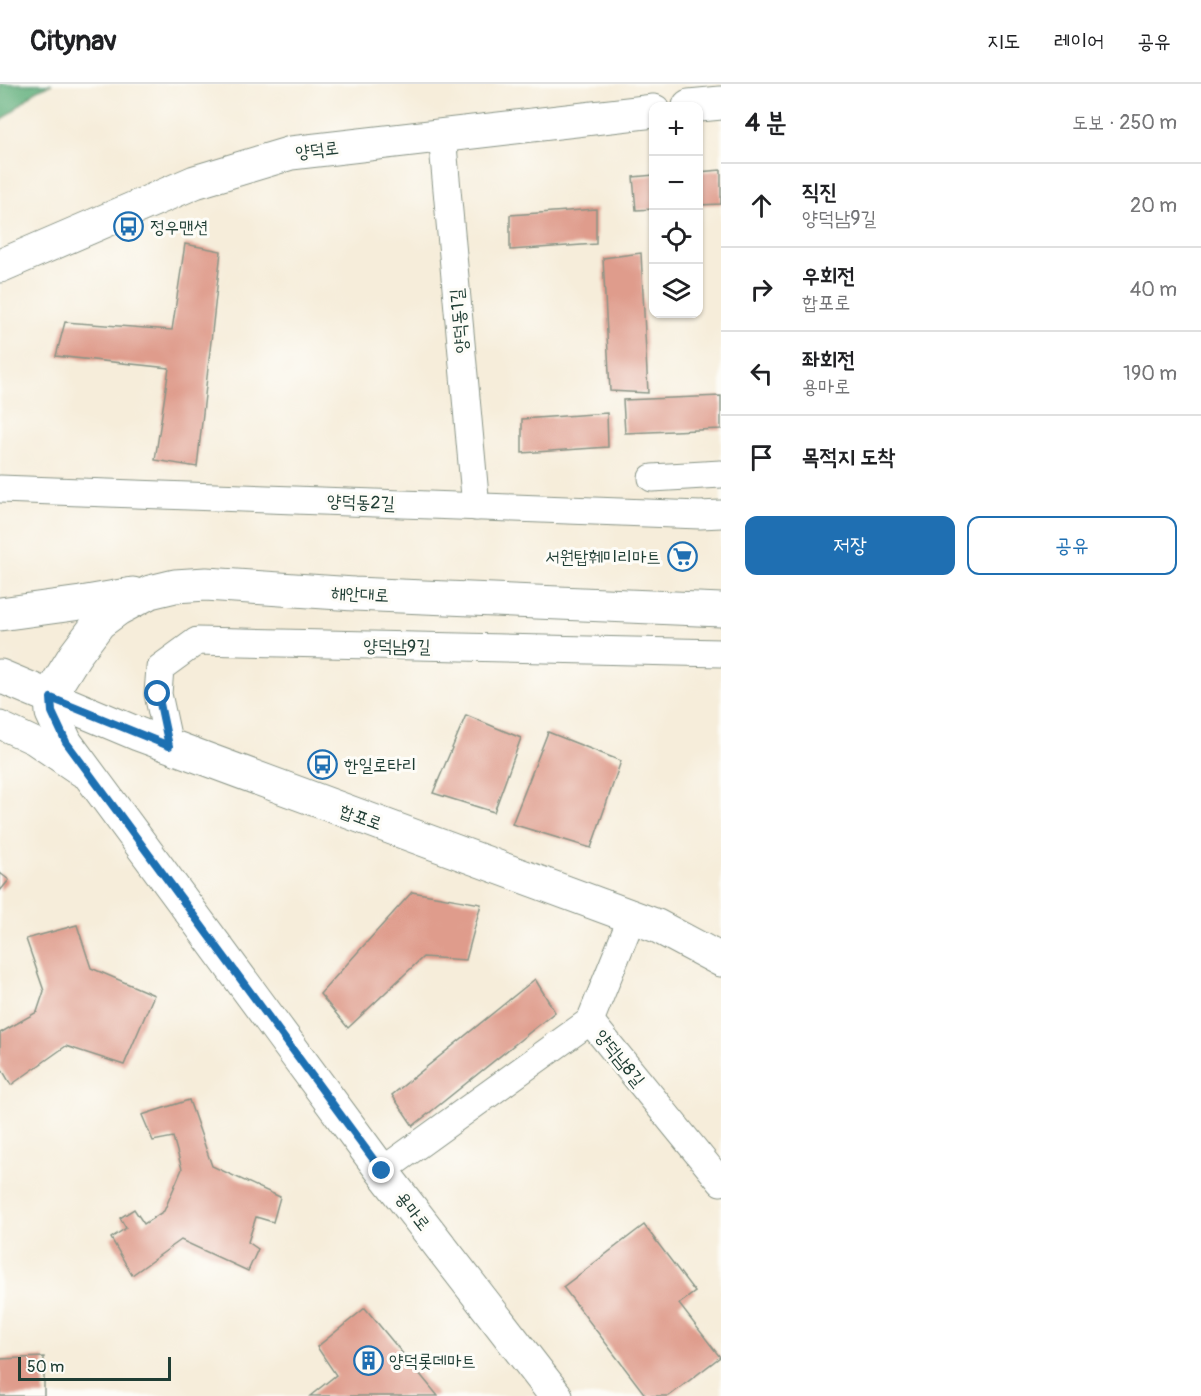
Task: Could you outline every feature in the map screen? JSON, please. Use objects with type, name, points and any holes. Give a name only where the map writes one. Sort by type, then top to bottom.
[{"type":"main road","points":[[703,105],[721,103]]},
{"type":"main road","name":"양덕로","points":[[0,266],[195,182],[291,153],[649,112]]},
{"type":"main road","name":"해안대로","points":[[51,698],[75,654],[99,623],[126,603],[150,592],[189,584],[354,594],[721,610]]},
{"type":"main road","points":[[0,614],[162,589]]},
{"type":"main road","name":"합포로","points":[[0,676],[169,746],[632,917],[657,927],[721,960]]},
{"type":"main road","name":"용마로","points":[[51,698],[52,712],[61,734],[382,1171],[556,1396]]},
{"type":"street","name":"양덕동1길","points":[[442,135],[476,507]]},
{"type":"street","points":[[652,478],[721,474]]},
{"type":"street","name":"양덕동2길","points":[[0,489],[721,514]]},
{"type":"street","name":"양덕남9길","points":[[169,746],[158,694],[160,668],[197,641],[721,653]]},
{"type":"street","points":[[0,725],[22,734],[53,752],[105,794]]},
{"type":"street","name":"양덕남8길","points":[[632,917],[590,1021],[721,1182]]},
{"type":"street","points":[[382,1171],[590,1021]]},
{"type":"green space","points":[[0,84],[52,84],[37,90],[0,122]]},
{"type":"building","points":[[721,170],[721,204],[703,205],[703,172]]},
{"type":"building","points":[[649,175],[649,209],[636,210],[633,177]]},
{"type":"building","points":[[596,209],[596,244],[510,250],[510,215]]},
{"type":"building","points":[[185,244],[221,251],[197,467],[155,460],[169,368],[56,356],[65,322],[172,330]]},
{"type":"building","points":[[641,253],[648,393],[610,391],[603,258]]},
{"type":"building","points":[[721,396],[721,429],[625,433],[623,400]]},
{"type":"building","points":[[607,413],[608,447],[522,453],[522,419]]},
{"type":"building","points":[[466,715],[521,738],[494,812],[433,793]]},
{"type":"building","points":[[548,732],[621,761],[591,848],[512,824]]},
{"type":"building","points":[[0,873],[9,880],[0,891]]},
{"type":"building","points":[[412,892],[481,904],[466,960],[423,957],[348,1028],[320,994]]},
{"type":"building","points":[[77,925],[91,968],[154,995],[124,1065],[66,1046],[11,1085],[0,1066],[0,1033],[37,1012],[44,991],[26,939]]},
{"type":"building","points":[[535,979],[555,1012],[413,1126],[392,1095]]},
{"type":"building","points":[[189,1100],[212,1166],[280,1197],[273,1222],[256,1217],[248,1242],[258,1249],[248,1271],[181,1240],[132,1275],[111,1238],[126,1228],[120,1218],[134,1209],[144,1224],[164,1211],[182,1169],[173,1137],[153,1141],[142,1115]]},
{"type":"building","points":[[644,1225],[695,1292],[679,1304],[720,1357],[669,1396],[646,1396],[563,1287]]},
{"type":"building","name":"양덕롯데마트","points":[[365,1308],[438,1396],[310,1396],[336,1375],[317,1347]]},
{"type":"building","points":[[44,1357],[44,1396],[0,1396],[0,1359]]},
{"type":"place","name":"정우맨션","points":[[129,227]]},
{"type":"place","name":"서원탑훼미리마트","points":[[682,557]]},
{"type":"place","name":"한일로타리","points":[[323,765]]},
{"type":"place","name":"양덕롯데마트","points":[[368,1361]]},
{"type":"route","points":[[158,694],[169,746],[51,698],[52,712],[57,727],[66,742],[382,1171]]}]
